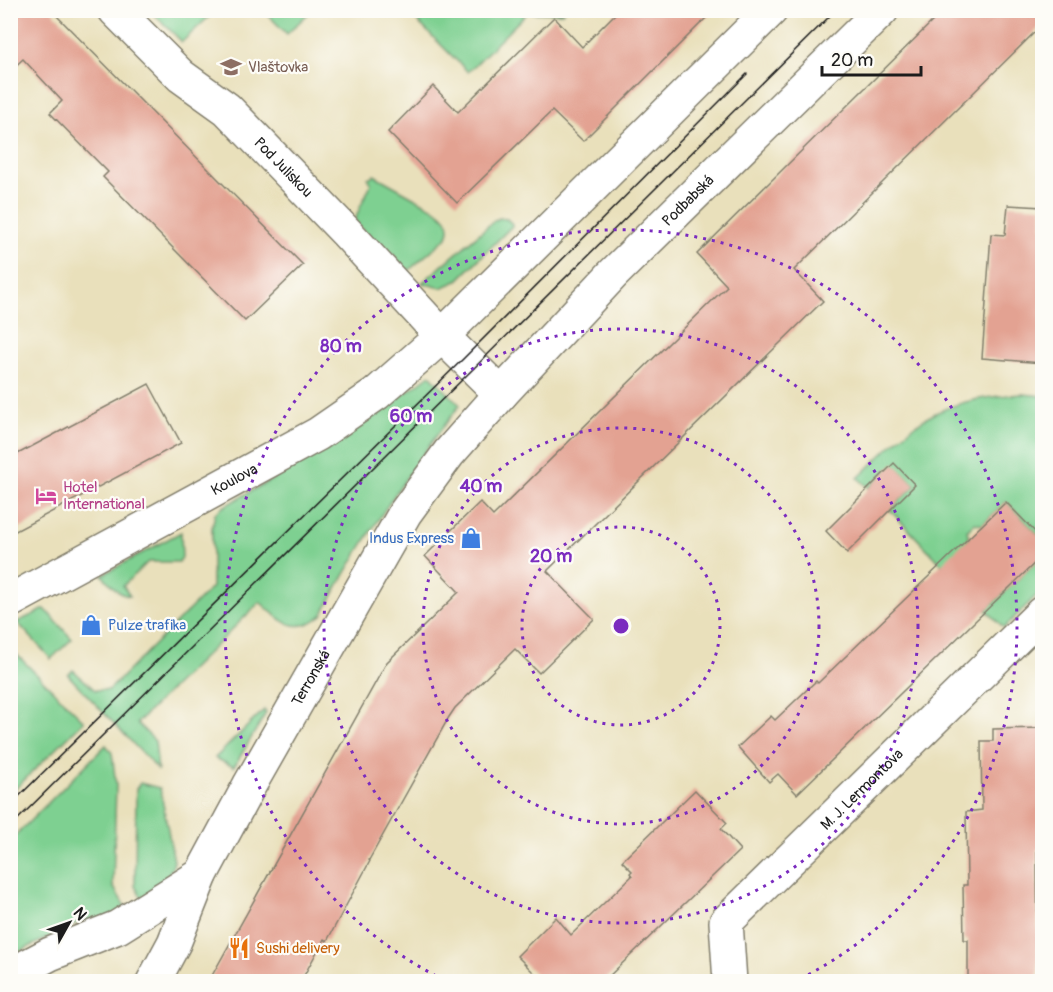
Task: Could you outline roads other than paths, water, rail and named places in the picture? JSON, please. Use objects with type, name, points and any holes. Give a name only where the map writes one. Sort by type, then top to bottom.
[{"type":"main road","name":"Pod Juliskou","points":[[115,10],[181,76],[227,109],[346,232],[442,336],[501,394]]},
{"type":"main road","points":[[442,336],[771,10]]},
{"type":"main road","name":"Podbabská","points":[[501,394],[613,274],[882,10]]},
{"type":"main road","name":"Koulova","points":[[10,600],[318,434],[376,394],[442,336]]},
{"type":"main road","name":"Terronská","points":[[153,981],[174,943],[201,875],[249,786],[405,513],[449,453],[501,394]]},
{"type":"main road","name":"M. J. Lermontova","points":[[730,981],[726,922],[1042,613]]},
{"type":"main road","points":[[10,975],[50,954],[124,924],[201,875]]},
{"type":"tram line","points":[[10,827],[836,10]]},
{"type":"tram line","points":[[10,805],[464,358],[747,74]]},
{"type":"place","name":"Vlaštovka","points":[[231,67]]},
{"type":"place","name":"Hotel International","points":[[46,496]]},
{"type":"place","name":"Indus Express","points":[[471,538]]},
{"type":"place","name":"Pulze trafika","points":[[91,625]]},
{"type":"place","name":"Sushi delivery","points":[[239,948]]}]
